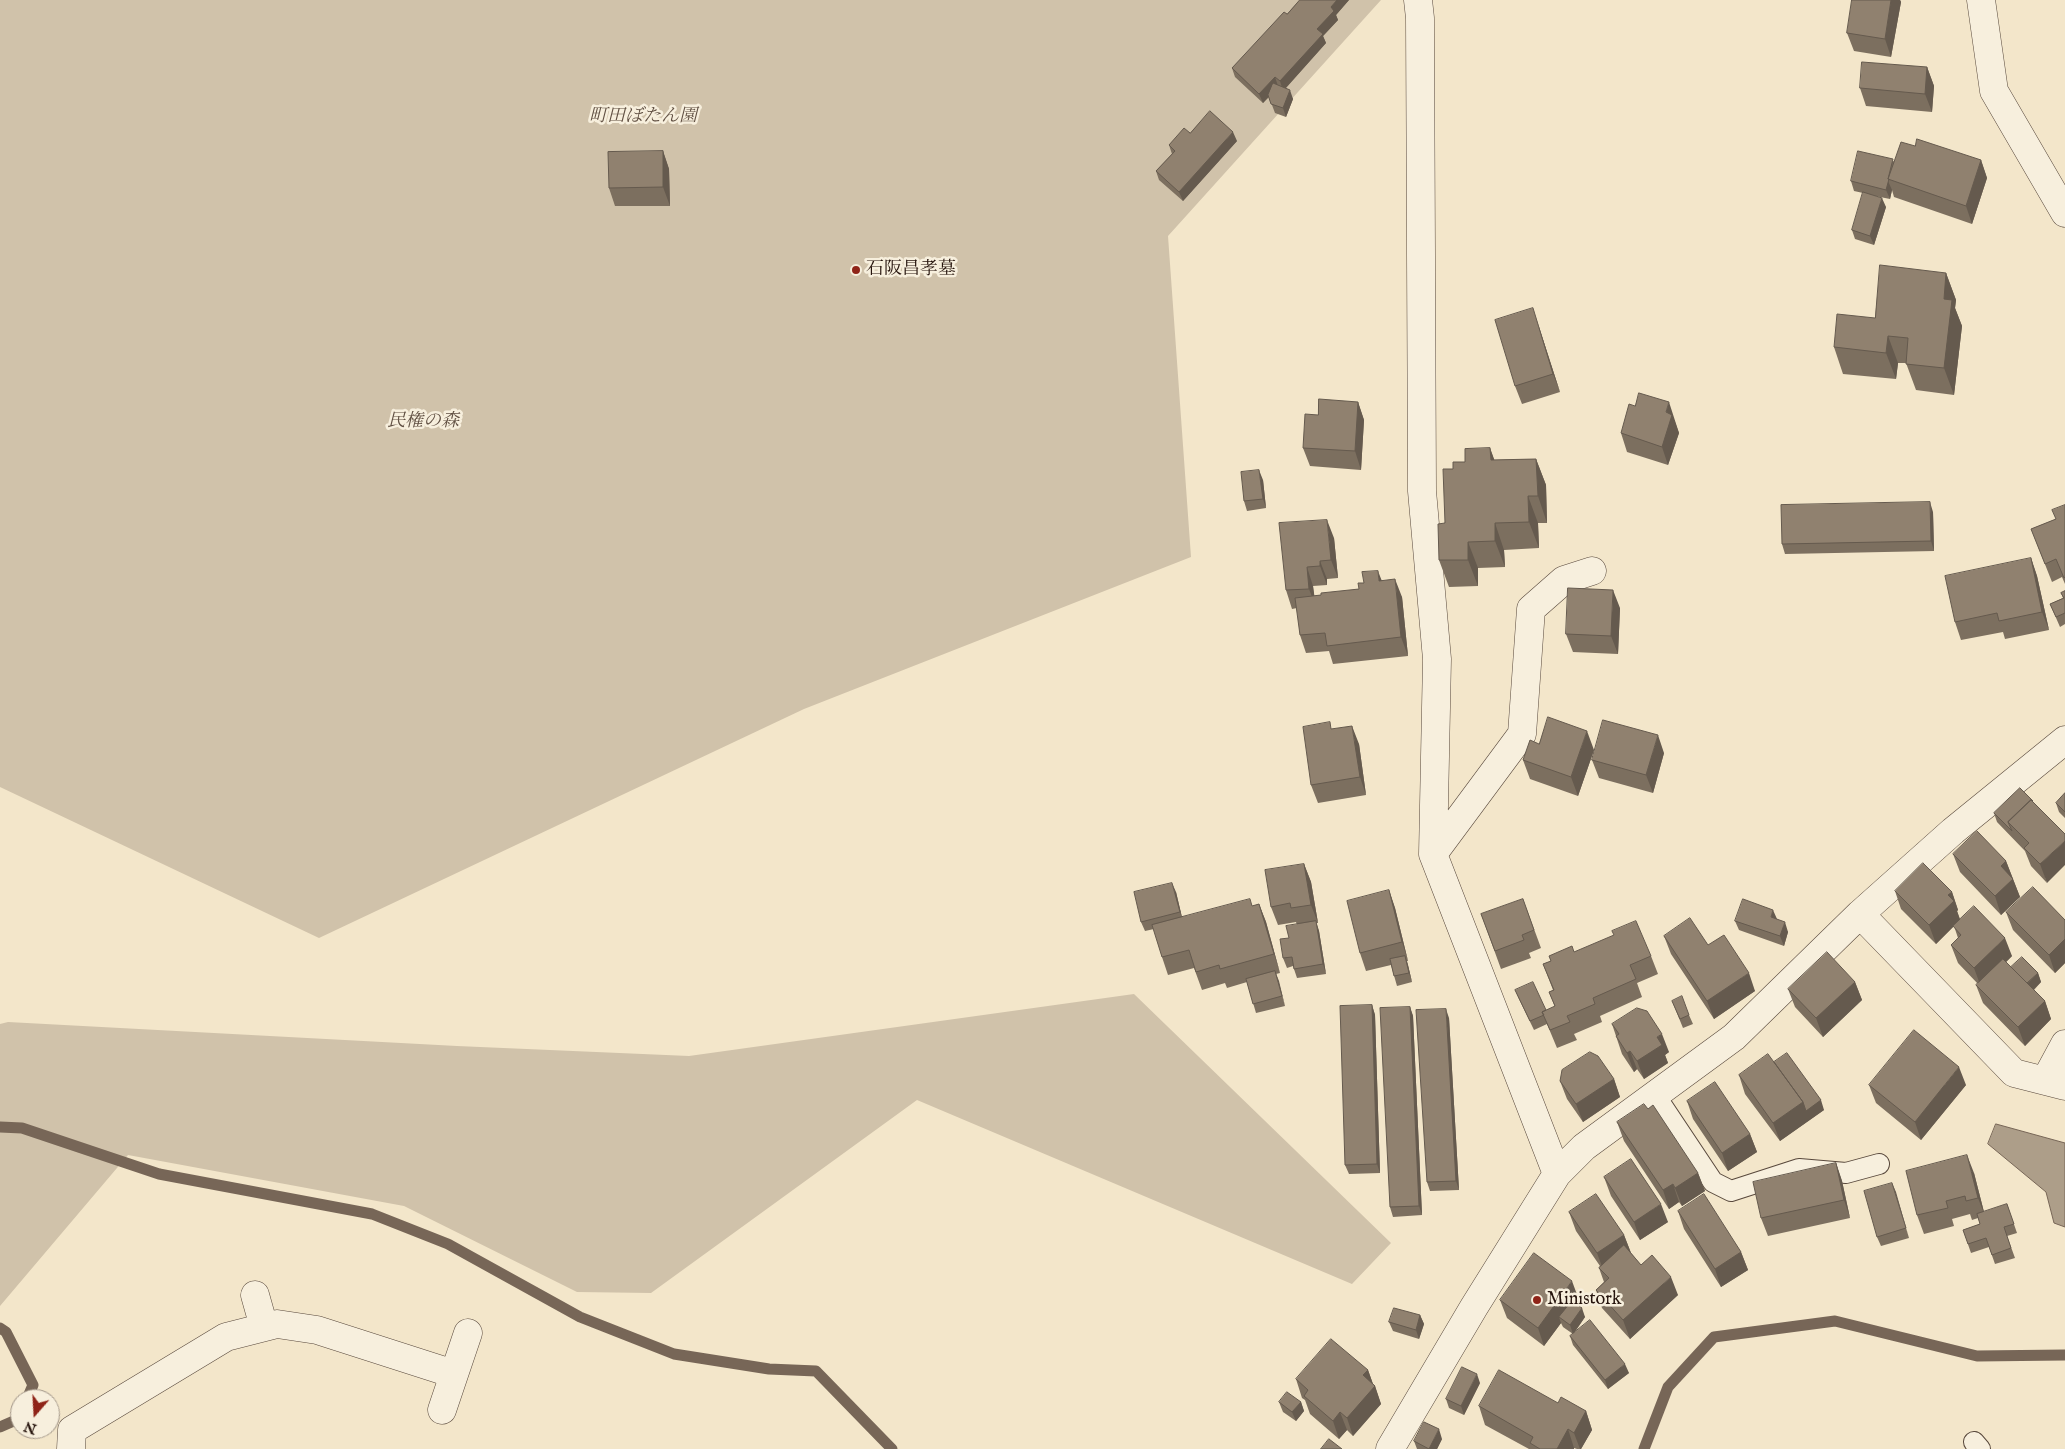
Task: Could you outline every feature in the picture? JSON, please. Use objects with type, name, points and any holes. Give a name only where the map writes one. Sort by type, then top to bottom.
[{"type":"street","points":[[1418,0],[1420,18],[1422,491],[1437,659],[1433,854],[1557,1174]]},
{"type":"street","points":[[1981,0],[1994,92],[2065,213]]},
{"type":"street","points":[[1433,854],[1522,734],[1532,609],[1564,580],[1592,571]]},
{"type":"street","points":[[1390,1449],[1474,1307],[1557,1174],[1584,1147],[1734,1037],[1860,914],[1953,831],[2065,740]]},
{"type":"street","points":[[1860,914],[2014,1073],[2055,1083],[2065,1044]]},
{"type":"street","points":[[255,1296],[264,1327]]},
{"type":"street","points":[[72,1449],[72,1430],[226,1337],[277,1324],[317,1330],[454,1374]]},
{"type":"street","points":[[442,1410],[468,1333]]},
{"type":"lane","points":[[1655,1095],[1713,1182],[1731,1191],[1799,1170],[1846,1173],[1879,1164]]},
{"type":"green space","name":"民権の森","points":[[0,0],[1381,0],[1168,236],[1191,557],[804,709],[319,938],[0,787]]},
{"type":"green space","points":[[1134,994],[1391,1243],[1352,1284],[917,1100],[651,1293],[577,1292],[404,1206],[128,1155],[0,1306],[0,1024],[8,1022],[457,1046],[689,1056]]},
{"type":"shaded area","points":[[1996,1124],[2065,1143],[2065,1227],[2054,1223],[2046,1192],[1988,1144]]},
{"type":"building","points":[[1300,0],[1337,0],[1331,7],[1334,11],[1317,29],[1323,34],[1280,81],[1275,77],[1259,94],[1232,68],[1284,12],[1287,14]]},
{"type":"building","points":[[1852,0],[1891,0],[1885,39],[1847,33]]},
{"type":"building","points":[[1862,62],[1927,67],[1925,94],[1860,88]]},
{"type":"building","points":[[1273,83],[1290,90],[1283,108],[1271,104],[1268,95]]},
{"type":"building","points":[[1210,111],[1233,132],[1179,192],[1156,171],[1175,151],[1169,145],[1184,128],[1190,133]]},
{"type":"building","points":[[1917,139],[1981,160],[1966,206],[1888,179],[1901,142],[1915,146]]},
{"type":"building","points":[[663,151],[663,187],[609,188],[608,152]]},
{"type":"building","points":[[1858,151],[1893,159],[1886,190],[1851,181]]},
{"type":"building","points":[[1863,192],[1882,198],[1870,236],[1852,230]]},
{"type":"building","points":[[1880,265],[1946,273],[1944,299],[1952,300],[1944,368],[1906,364],[1908,338],[1888,336],[1886,353],[1834,347],[1837,314],[1875,318]]},
{"type":"building","points":[[1533,308],[1553,374],[1515,386],[1495,320]]},
{"type":"building","points":[[1639,393],[1669,402],[1666,412],[1672,415],[1662,447],[1621,433],[1629,404],[1635,406]]},
{"type":"building","points":[[1319,399],[1358,402],[1355,451],[1303,448],[1305,414],[1318,415]]},
{"type":"building","points":[[1490,448],[1491,460],[1536,459],[1538,496],[1528,496],[1529,522],[1495,523],[1495,541],[1468,542],[1468,560],[1439,560],[1438,524],[1445,523],[1443,469],[1453,469],[1453,462],[1465,462],[1465,449]]},
{"type":"building","points":[[1259,470],[1263,499],[1244,501],[1241,472]]},
{"type":"building","points":[[1930,502],[1931,541],[1782,544],[1781,505]]},
{"type":"building","points":[[2065,505],[2064,578],[2056,559],[2045,564],[2031,529],[2056,519],[2052,510]]},
{"type":"building","points":[[1327,520],[1331,560],[1320,561],[1320,566],[1307,567],[1309,589],[1286,590],[1279,523]]},
{"type":"building","points":[[2031,558],[2042,612],[1999,621],[1997,613],[1955,622],[1945,576]]},
{"type":"building","points":[[1378,571],[1379,581],[1395,579],[1401,637],[1327,646],[1325,633],[1300,635],[1295,598],[1359,589],[1358,583],[1364,583],[1362,572]]},
{"type":"building","points":[[1568,588],[1613,590],[1611,636],[1566,634]]},
{"type":"building","points":[[2065,591],[2065,613],[2056,617],[2050,604],[2064,598],[2061,593]]},
{"type":"building","points":[[1548,717],[1587,731],[1571,777],[1523,760],[1530,740],[1539,744]]},
{"type":"building","points":[[1603,720],[1658,735],[1646,775],[1592,760]]},
{"type":"building","points":[[1330,722],[1331,729],[1352,726],[1360,777],[1311,785],[1303,727]]},
{"type":"building","points":[[2020,788],[2033,801],[2031,800],[2008,822],[2012,831],[1994,813]]},
{"type":"building","points":[[2065,793],[2065,812],[2056,803]]},
{"type":"building","points":[[2031,800],[2065,834],[2065,841],[2040,864],[2024,848],[2029,843],[2008,822]]},
{"type":"building","points":[[1977,831],[2006,861],[2001,866],[2013,879],[1995,896],[1953,854]]},
{"type":"building","points":[[1923,863],[1952,892],[1948,895],[1954,901],[1929,925],[1895,891]]},
{"type":"building","points":[[1304,864],[1311,905],[1291,908],[1290,903],[1271,907],[1265,870]]},
{"type":"building","points":[[1172,883],[1180,912],[1141,922],[1134,892]]},
{"type":"building","points":[[2033,887],[2065,920],[2065,939],[2049,955],[2006,912]]},
{"type":"building","points":[[1389,890],[1402,942],[1360,953],[1347,901]]},
{"type":"building","points":[[1250,899],[1252,906],[1259,904],[1274,954],[1220,969],[1219,965],[1196,972],[1189,950],[1162,957],[1152,925]]},
{"type":"building","points":[[1523,899],[1534,930],[1522,935],[1524,940],[1495,951],[1481,914]]},
{"type":"building","points":[[1743,899],[1773,910],[1771,917],[1785,922],[1780,936],[1735,921]]},
{"type":"building","points":[[1974,906],[2005,938],[1974,968],[1951,945],[1961,935],[1953,926]]},
{"type":"building","points":[[1690,918],[1708,945],[1724,935],[1749,973],[1707,1001],[1664,936]]},
{"type":"building","points":[[1316,921],[1323,964],[1294,969],[1292,957],[1283,958],[1280,939],[1289,938],[1286,926]]},
{"type":"building","points":[[1636,921],[1651,956],[1630,965],[1636,979],[1593,998],[1595,1004],[1567,1016],[1570,1022],[1550,1030],[1542,1012],[1555,1006],[1549,992],[1554,990],[1543,964],[1551,961],[1549,956],[1572,946],[1574,952],[1614,935],[1612,931]]},
{"type":"building","points":[[1827,952],[1855,982],[1816,1018],[1788,989]]},
{"type":"building","points":[[1405,956],[1409,973],[1394,976],[1390,959]]},
{"type":"building","points":[[2022,957],[2038,973],[2027,983],[2011,967]]},
{"type":"building","points":[[2003,959],[2045,1001],[2018,1027],[1976,985]]},
{"type":"building","points":[[1275,971],[1282,996],[1253,1004],[1246,979]]},
{"type":"building","points":[[1533,982],[1546,1010],[1542,1012],[1544,1015],[1530,1021],[1515,990]]},
{"type":"building","points":[[1682,996],[1689,1015],[1680,1019],[1672,1001]]},
{"type":"building","points":[[1372,1005],[1377,1164],[1345,1165],[1340,1006]]},
{"type":"building","points":[[1410,1007],[1419,1206],[1390,1207],[1380,1008]]},
{"type":"building","points":[[1637,1008],[1647,1011],[1662,1034],[1657,1037],[1662,1045],[1637,1061],[1630,1051],[1627,1053],[1616,1036],[1619,1034],[1612,1024]]},
{"type":"building","points":[[1446,1009],[1456,1181],[1427,1182],[1416,1010]]},
{"type":"building","points":[[1914,1030],[1959,1067],[1915,1122],[1869,1085]]},
{"type":"building","points":[[1590,1052],[1598,1056],[1614,1079],[1576,1104],[1560,1081],[1562,1070]]},
{"type":"building","points":[[1787,1053],[1821,1100],[1806,1111],[1803,1102],[1774,1062]]},
{"type":"building","points":[[1768,1054],[1803,1102],[1773,1123],[1739,1075]]},
{"type":"building","points":[[1715,1082],[1750,1134],[1722,1153],[1687,1101]]},
{"type":"building","points":[[1644,1104],[1648,1109],[1653,1105],[1698,1173],[1675,1188],[1673,1184],[1663,1190],[1617,1122]]},
{"type":"building","points":[[1967,1155],[1978,1198],[1966,1201],[1965,1196],[1946,1201],[1948,1208],[1917,1215],[1906,1171]]},
{"type":"building","points":[[1631,1159],[1661,1204],[1634,1222],[1604,1177]]},
{"type":"building","points":[[1836,1163],[1844,1200],[1761,1218],[1753,1182]]},
{"type":"building","points":[[1892,1183],[1906,1228],[1877,1237],[1864,1191]]},
{"type":"building","points":[[1596,1194],[1624,1235],[1597,1253],[1569,1212]]},
{"type":"building","points":[[1704,1194],[1741,1252],[1715,1269],[1678,1211]]},
{"type":"building","points":[[2007,1204],[2014,1224],[2004,1227],[2011,1248],[1992,1255],[1986,1238],[1968,1244],[1963,1230],[1980,1224],[1977,1214]]},
{"type":"building","points":[[1624,1245],[1641,1265],[1652,1255],[1671,1277],[1623,1320],[1596,1290],[1609,1278],[1599,1268]]},
{"type":"building","points":[[1534,1253],[1572,1281],[1538,1328],[1500,1300]]},
{"type":"building","points":[[1572,1301],[1582,1308],[1570,1325],[1559,1317]]},
{"type":"building","points":[[1394,1308],[1420,1315],[1416,1330],[1389,1322]]},
{"type":"building","points":[[1590,1320],[1625,1364],[1605,1380],[1570,1336]]},
{"type":"building","points":[[1331,1339],[1368,1370],[1363,1375],[1375,1386],[1347,1418],[1340,1412],[1333,1421],[1304,1396],[1308,1390],[1296,1379]]},
{"type":"building","points":[[1462,1367],[1477,1374],[1461,1406],[1446,1399]]},
{"type":"building","points":[[1499,1370],[1558,1403],[1561,1397],[1586,1411],[1574,1433],[1568,1429],[1557,1449],[1540,1449],[1530,1443],[1533,1437],[1479,1406]]},
{"type":"building","points":[[1287,1392],[1301,1402],[1292,1412],[1279,1402]]},
{"type":"building","points":[[1424,1422],[1439,1429],[1429,1449],[1414,1441]]},
{"type":"building","points":[[1329,1439],[1342,1449],[1321,1449]]},
{"type":"waterway","points":[[0,1127],[22,1128],[159,1174],[372,1214],[448,1244],[580,1317],[674,1354],[769,1369],[816,1371],[892,1449]]},
{"type":"waterway","points":[[1644,1449],[1668,1387],[1714,1337],[1835,1321],[1977,1356],[2065,1355]]},
{"type":"waterway","points":[[0,1328],[6,1332],[33,1385],[31,1389]]},
{"type":"waterway","points":[[0,1427],[10,1423]]},
{"type":"place","name":"石阪昌孝墓","points":[[856,270]]},
{"type":"place","name":"Ministork","points":[[1537,1300]]},
{"type":"park label","name":"町田ぼたん園","points":[[643,117]]}]
